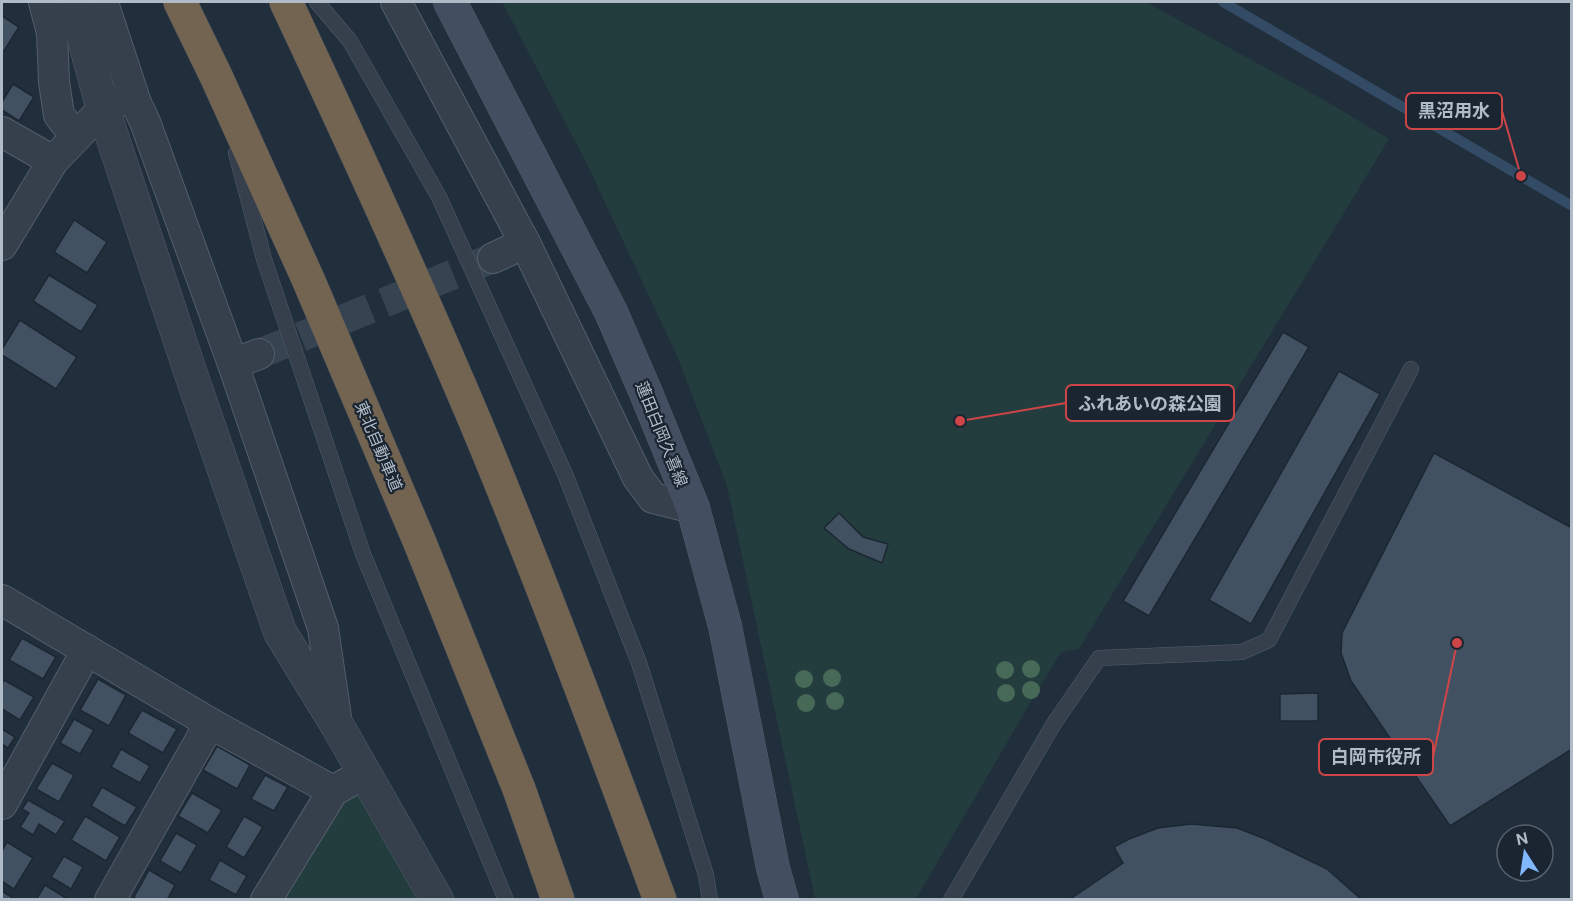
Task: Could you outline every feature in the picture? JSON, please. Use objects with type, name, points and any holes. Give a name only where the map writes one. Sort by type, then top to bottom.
[{"type":"highway","name":"東北自動車道","points":[[180,2],[313,290],[420,543],[519,789],[558,900]]},
{"type":"highway","points":[[286,2],[355,147],[475,421],[581,684],[660,900]]},
{"type":"main road","name":"蓮田白岡久喜線","points":[[450,2],[611,312],[693,508],[724,626],[773,868],[782,900]]},
{"type":"street","points":[[44,2],[52,33],[54,82],[59,115],[76,137]]},
{"type":"street","points":[[74,2],[103,109],[280,632],[337,725],[437,900]]},
{"type":"street","points":[[100,2],[105,9],[136,103],[246,359],[323,628],[337,725]]},
{"type":"street","points":[[396,2],[525,243],[638,478],[653,498],[693,508]]},
{"type":"street","points":[[2,245],[52,161],[103,109],[123,99],[136,103]]},
{"type":"street","points":[[2,132],[52,161]]},
{"type":"street","points":[[493,258],[525,243]]},
{"type":"street","points":[[2,600],[210,723],[333,791]]},
{"type":"street","points":[[2,804],[87,650]]},
{"type":"street","points":[[110,900],[210,723]]},
{"type":"street","points":[[267,900],[333,791],[365,773]]},
{"type":"lane","points":[[317,2],[350,41],[439,197],[565,474],[639,663],[706,875],[710,900]]},
{"type":"lane","points":[[216,76],[264,260],[363,554],[506,900]]},
{"type":"lane","points":[[951,900],[1053,725],[1099,658],[1242,652],[1269,640],[1411,369]]},
{"type":"green space","points":[[502,2],[1146,2],[1326,101],[1389,139],[1079,649],[1061,652],[916,899],[815,899],[727,486],[677,356],[586,162]]},
{"type":"green space","points":[[356,792],[417,899],[281,900],[342,795]]},
{"type":"building","points":[[2,16],[19,27],[2,54]]},
{"type":"building","points":[[13,84],[34,97],[19,121],[2,110],[2,102]]},
{"type":"building","points":[[74,220],[107,242],[87,273],[54,252]]},
{"type":"building","points":[[49,275],[98,305],[81,332],[33,301]]},
{"type":"building","points":[[20,320],[77,357],[56,389],[2,355],[2,349]]},
{"type":"building","points":[[1283,332],[1309,347],[1149,616],[1123,601]]},
{"type":"building","points":[[1339,371],[1380,394],[1251,624],[1209,600]]},
{"type":"building","points":[[1434,453],[1572,528],[1572,749],[1450,826],[1351,681],[1341,653],[1342,633]]},
{"type":"building","points":[[839,513],[863,537],[888,544],[882,563],[849,549],[824,528]]},
{"type":"building","points":[[22,638],[56,657],[43,679],[9,660]]},
{"type":"building","points":[[98,679],[126,695],[109,726],[80,710]]},
{"type":"building","points":[[4,680],[34,697],[20,720],[2,709]]},
{"type":"building","points":[[1318,693],[1318,721],[1280,721],[1280,694]]},
{"type":"building","points":[[142,710],[177,729],[163,753],[128,733]]},
{"type":"building","points":[[74,719],[94,730],[80,754],[60,743]]},
{"type":"building","points":[[2,729],[15,737],[8,748],[2,744]]},
{"type":"building","points":[[217,746],[250,765],[237,789],[203,770]]},
{"type":"building","points":[[121,749],[150,766],[140,783],[111,767]]},
{"type":"building","points":[[52,763],[74,775],[59,802],[36,789]]},
{"type":"building","points":[[265,775],[288,787],[274,811],[251,799]]},
{"type":"building","points":[[102,787],[137,807],[125,826],[91,806]]},
{"type":"building","points":[[192,793],[222,810],[208,833],[178,816]]},
{"type":"building","points":[[28,800],[65,821],[56,835],[39,824],[33,835],[20,827],[29,813],[22,809]]},
{"type":"building","points":[[85,816],[120,837],[106,861],[71,840]]},
{"type":"building","points":[[244,816],[263,827],[244,858],[226,847]]},
{"type":"building","points":[[1191,824],[1237,828],[1263,838],[1327,869],[1362,900],[1069,900],[1123,863],[1114,847],[1158,828]]},
{"type":"building","points":[[176,833],[197,845],[181,873],[160,861]]},
{"type":"building","points":[[7,842],[33,858],[14,889],[2,881],[2,851]]},
{"type":"building","points":[[64,856],[83,867],[71,889],[51,877]]},
{"type":"building","points":[[220,860],[247,876],[236,895],[209,880]]},
{"type":"building","points":[[149,870],[175,885],[167,900],[138,900],[134,897]]},
{"type":"building","points":[[45,885],[69,900],[36,900]]},
{"type":"building","points":[[2,891],[16,900],[2,900]]},
{"type":"waterway","points":[[1223,2],[1572,206]]},
{"type":"tunnel","points":[[259,354],[493,258]]},
{"type":"place","name":"黒沼用水","points":[[1521,176]]},
{"type":"place","name":"ふれあいの森公園","points":[[960,421]]},
{"type":"place","name":"白岡市役所","points":[[1457,643]]}]
